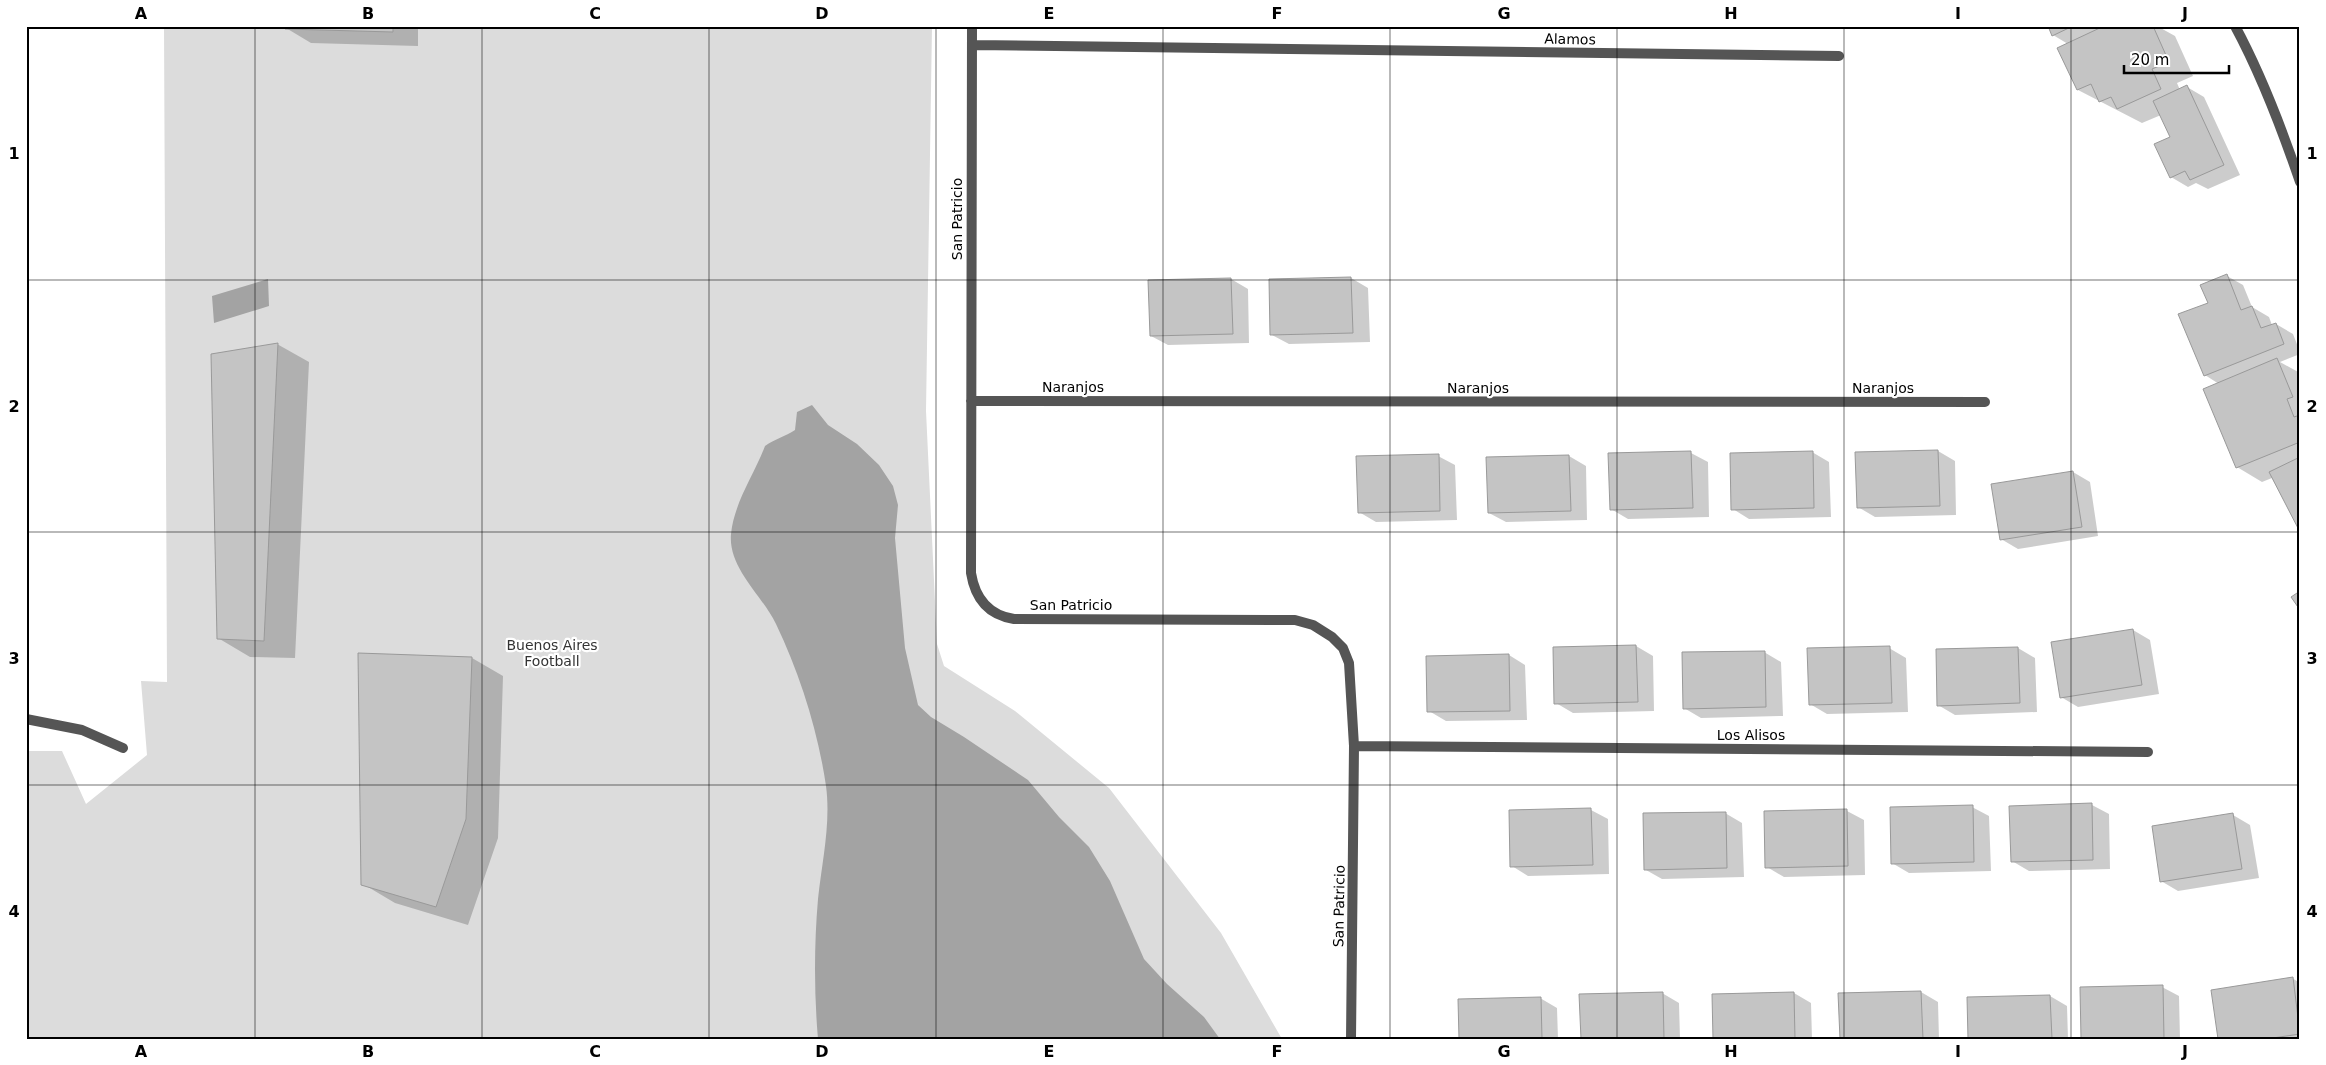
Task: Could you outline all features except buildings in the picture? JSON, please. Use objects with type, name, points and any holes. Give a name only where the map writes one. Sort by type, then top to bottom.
[{"type":"street","name":"San Patricio","points":[[972,26],[971,573],[976,594],[988,608],[1002,617],[1014,619],[1295,620],[1314,625],[1332,637],[1343,648],[1349,663],[1354,746],[1351,1039]]},
{"type":"street","points":[[2235,26],[2251,56],[2284,136],[2300,182]]},
{"type":"street","name":"Alamos","points":[[972,45],[1839,56]]},
{"type":"street","name":"Naranjos","points":[[971,401],[1985,402]]},
{"type":"street","points":[[26,719],[82,730],[123,748]]},
{"type":"street","name":"Los Alisos","points":[[1354,746],[2148,752]]},
{"type":"green space","name":"Buenos Aires Football","points":[[164,26],[932,26],[926,411],[937,644],[944,666],[1015,711],[1109,788],[1221,933],[1282,1039],[26,1039],[26,751],[62,751],[86,804],[147,755],[141,681],[167,682]]},
{"type":"shaded area","points":[[268,279],[269,306],[214,323],[212,296]]},
{"type":"shaded area","points":[[812,405],[828,425],[857,444],[879,465],[893,486],[898,505],[895,538],[905,648],[918,705],[931,717],[1028,780],[1059,817],[1089,847],[1110,881],[1144,959],[1167,984],[1204,1017],[1220,1039],[818,1039],[815,951],[818,899],[827,814],[823,765],[807,703],[785,643],[770,613],[740,570],[731,546],[731,534],[736,511],[765,446],[795,430],[797,412]]}]
